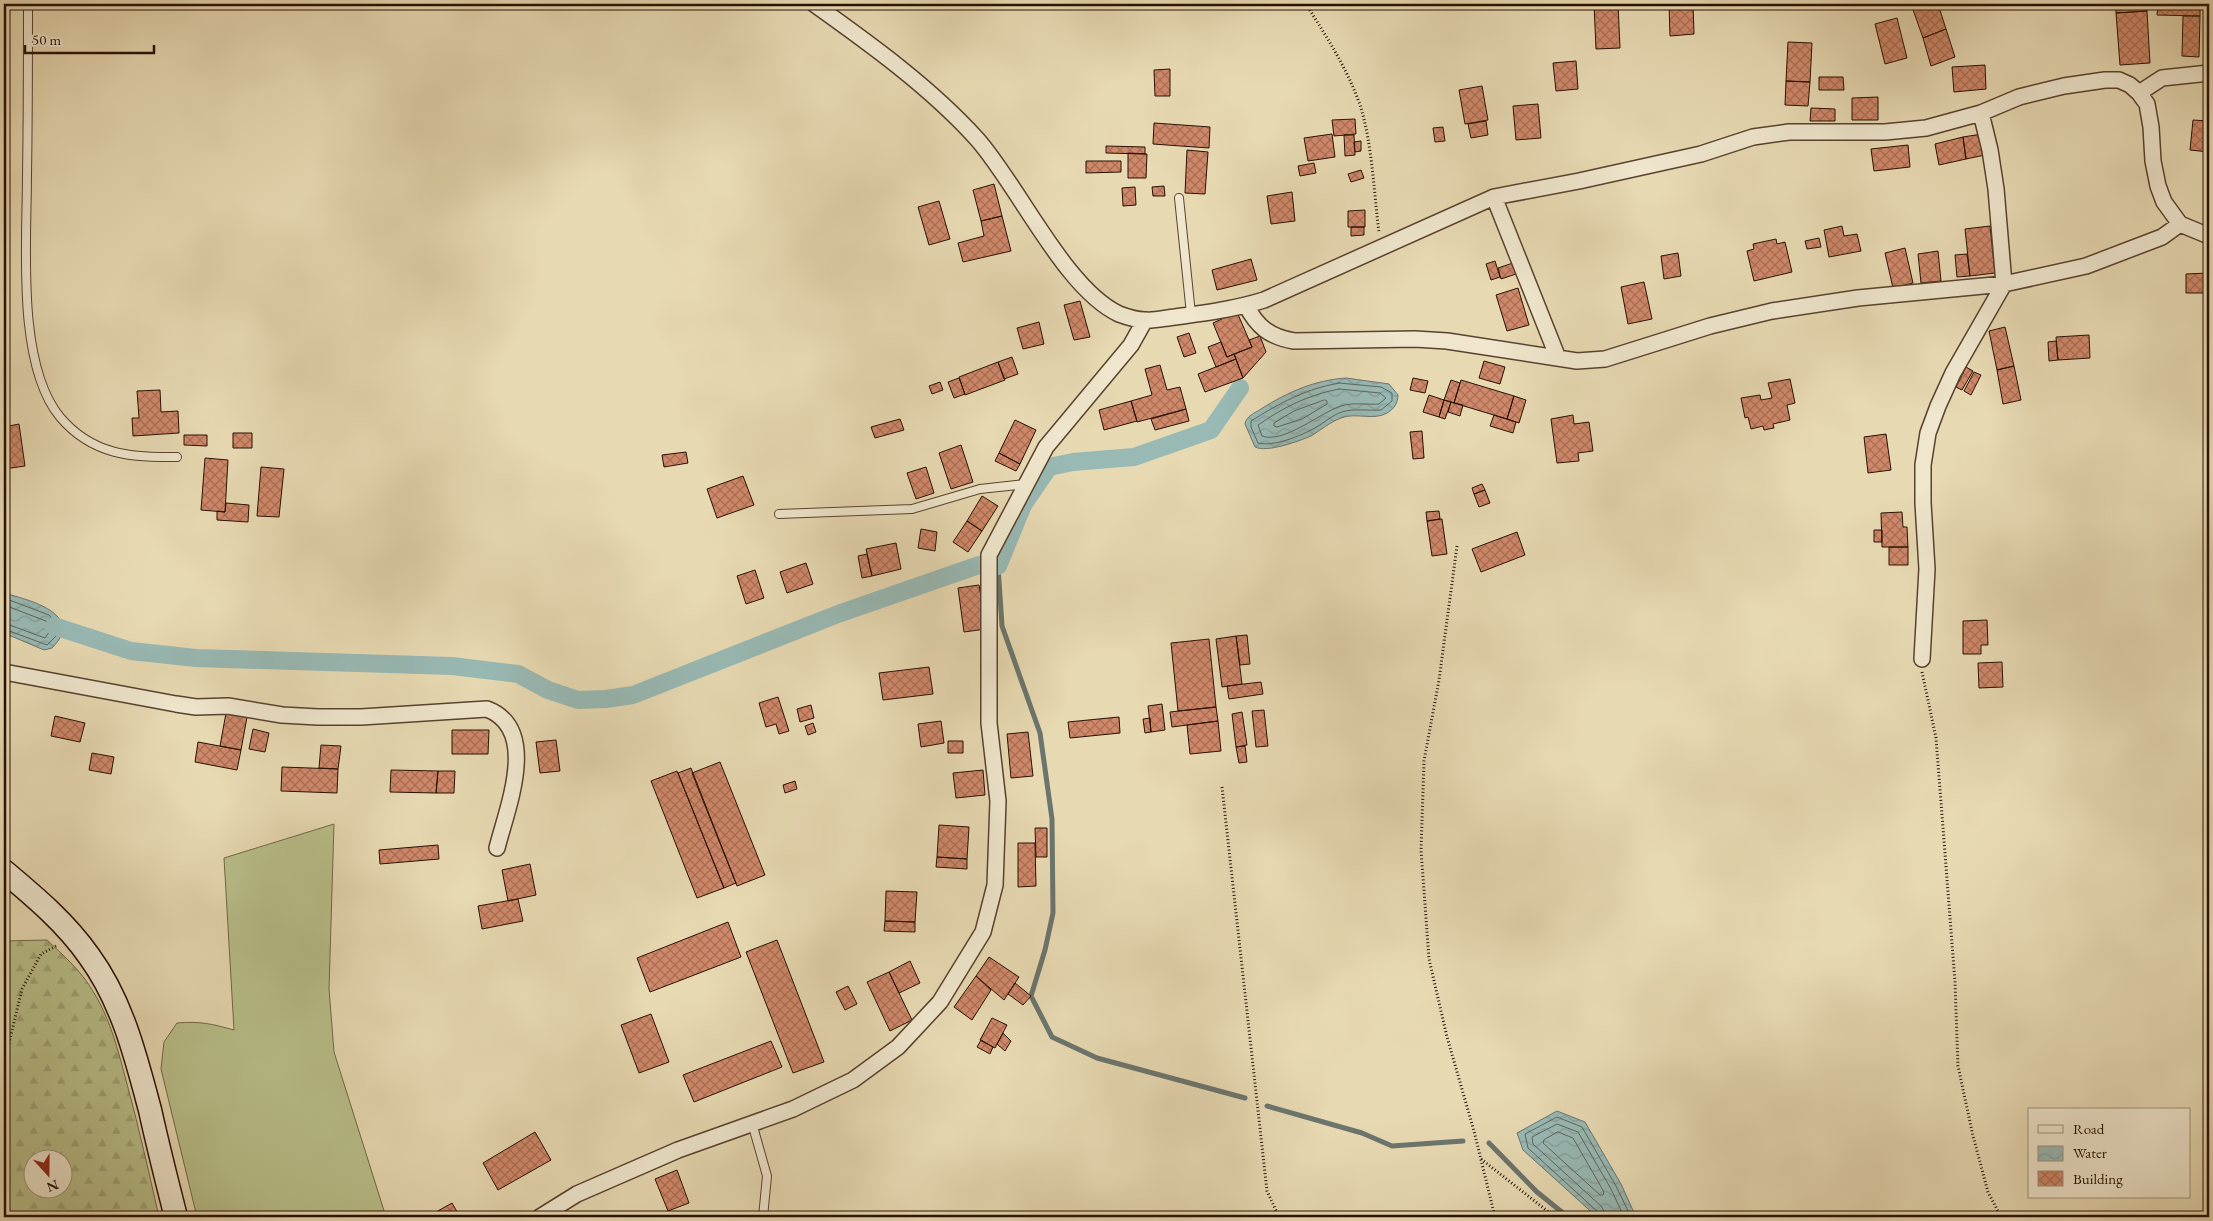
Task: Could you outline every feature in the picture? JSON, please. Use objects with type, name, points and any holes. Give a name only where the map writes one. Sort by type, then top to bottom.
[{"type":"main road","points":[[4,871],[43,904],[74,936],[90,957],[113,996],[138,1062],[176,1217]]},
{"type":"street","points":[[814,4],[904,72],[964,124],[993,158],[1064,262],[1094,296],[1119,314],[1145,320],[1246,305],[1281,293],[1381,246],[1494,197],[1579,181],[1701,154],[1753,137],[1789,132],[1885,132],[1926,128],[1981,113],[2020,97],[2064,86],[2105,80],[2118,80],[2139,93],[2147,104],[2151,127],[2153,161],[2158,186],[2164,202],[2180,224],[2209,236]]},
{"type":"street","points":[[2139,93],[2162,78],[2209,73]]},
{"type":"street","points":[[1922,659],[1927,569],[1923,465],[1928,432],[1953,374],[2004,284],[1996,189],[1981,113]]},
{"type":"street","points":[[1494,197],[1558,358]]},
{"type":"street","points":[[1246,305],[1256,322],[1264,330],[1279,338],[1294,341],[1415,339],[1447,341],[1590,361],[1619,356],[1710,326],[1772,311],[1858,298],[2004,284],[2086,266],[2162,237],[2180,224]]},
{"type":"street","points":[[540,1217],[577,1194],[678,1150],[793,1108],[853,1080],[898,1046],[940,1002],[983,932],[995,885],[998,801],[989,723],[989,555],[1046,447],[1131,344],[1145,320]]},
{"type":"street","points":[[4,672],[176,704],[196,707],[228,706],[282,715],[361,717],[487,709],[504,718],[512,733],[516,750],[516,776],[497,848]]},
{"type":"lane","points":[[28,4],[27,272],[31,336],[40,382],[61,419],[91,442],[125,456],[177,458]]},
{"type":"lane","points":[[1179,198],[1191,314]]},
{"type":"lane","points":[[779,514],[912,509],[980,488],[1027,484]]},
{"type":"lane","points":[[752,1123],[767,1176],[763,1217]]},
{"type":"path","points":[[1306,4],[1335,50],[1360,106],[1366,134],[1381,246]]},
{"type":"path","points":[[1457,546],[1439,680],[1424,762],[1421,850],[1429,959],[1447,1037],[1481,1158],[1495,1217]]},
{"type":"path","points":[[1922,659],[1923,678],[1936,738],[1955,982],[1958,1066],[1975,1146],[1988,1192],[2001,1217]]},
{"type":"path","points":[[1222,787],[1267,1191],[1280,1217]]},
{"type":"path","points":[[4,1064],[22,989],[35,964],[41,954],[74,936]]},
{"type":"path","points":[[1481,1158],[1554,1217]]},
{"type":"path","points":[[4,1166],[6,1194],[4,1201]]},
{"type":"green space","points":[[334,824],[329,989],[334,1052],[386,1217],[197,1217],[161,1069],[164,1042],[177,1023],[193,1022],[234,1030],[224,858]]},
{"type":"green space","points":[[47,940],[87,981],[98,999],[113,1034],[140,1134],[159,1217],[4,1217],[4,941]]},
{"type":"water","points":[[1346,378],[1389,384],[1398,395],[1395,406],[1382,415],[1370,417],[1346,416],[1311,436],[1291,443],[1267,449],[1255,447],[1245,424],[1251,415],[1281,397],[1302,388],[1323,381]]},
{"type":"water","points":[[4,593],[50,610],[58,618],[62,626],[61,636],[52,648],[44,650],[4,633]]},
{"type":"water","points":[[1557,1111],[1585,1122],[1621,1184],[1636,1217],[1597,1217],[1523,1150],[1517,1133]]},
{"type":"building","points":[[1594,4],[1618,4],[1620,48],[1596,49]]},
{"type":"building","points":[[1669,4],[1693,4],[1694,34],[1670,36]]},
{"type":"building","points":[[1911,4],[1938,4],[1946,29],[1923,38]]},
{"type":"building","points":[[2116,4],[2147,4],[2147,11],[2116,13]]},
{"type":"building","points":[[2158,4],[2200,4],[2200,16],[2157,15]]},
{"type":"building","points":[[2147,11],[2150,63],[2120,65],[2116,13]]},
{"type":"building","points":[[2183,16],[2200,16],[2199,57],[2182,56]]},
{"type":"building","points":[[1897,18],[1907,58],[1885,64],[1875,24]]},
{"type":"building","points":[[1946,29],[1955,57],[1931,66],[1923,38]]},
{"type":"building","points":[[1788,42],[1812,43],[1810,82],[1786,81]]},
{"type":"building","points":[[1576,61],[1578,89],[1556,91],[1553,63]]},
{"type":"building","points":[[1985,65],[1986,89],[1954,92],[1952,67]]},
{"type":"building","points":[[1170,69],[1170,96],[1155,96],[1154,70]]},
{"type":"building","points":[[1819,77],[1843,77],[1844,90],[1819,90]]},
{"type":"building","points":[[1786,81],[1810,82],[1808,106],[1785,105]]},
{"type":"building","points":[[1482,86],[1488,120],[1465,124],[1459,90]]},
{"type":"building","points":[[1878,97],[1878,120],[1852,120],[1852,98]]},
{"type":"building","points":[[1538,104],[1541,138],[1516,140],[1513,106]]},
{"type":"building","points":[[1811,108],[1835,109],[1835,121],[1810,121]]},
{"type":"building","points":[[1355,119],[1356,134],[1334,136],[1332,120]]},
{"type":"building","points":[[2193,120],[2209,121],[2209,152],[2190,150]]},
{"type":"building","points":[[1486,121],[1488,135],[1471,138],[1468,124]]},
{"type":"building","points":[[1154,123],[1210,127],[1209,148],[1153,144]]},
{"type":"building","points":[[1443,127],[1445,141],[1435,142],[1433,128]]},
{"type":"building","points":[[1332,134],[1335,157],[1308,161],[1304,138]]},
{"type":"building","points":[[1982,134],[1985,155],[1966,159],[1963,137]]},
{"type":"building","points":[[1344,135],[1354,135],[1355,155],[1345,156]]},
{"type":"building","points":[[1963,137],[1966,159],[1939,165],[1935,144]]},
{"type":"building","points":[[1361,141],[1361,151],[1355,152],[1354,142]]},
{"type":"building","points":[[1908,145],[1910,167],[1874,171],[1871,149]]},
{"type":"building","points":[[1106,146],[1145,147],[1145,154],[1106,153]]},
{"type":"building","points":[[1187,150],[1208,152],[1205,194],[1185,193]]},
{"type":"building","points":[[1128,153],[1147,154],[1146,178],[1128,178]]},
{"type":"building","points":[[1086,161],[1121,161],[1121,172],[1086,173]]},
{"type":"building","points":[[1314,163],[1316,173],[1300,176],[1298,166]]},
{"type":"building","points":[[1361,170],[1364,178],[1351,182],[1348,174]]},
{"type":"building","points":[[994,184],[1002,216],[981,221],[973,190]]},
{"type":"building","points":[[1164,186],[1165,196],[1153,196],[1152,187]]},
{"type":"building","points":[[1135,187],[1136,205],[1123,206],[1122,188]]},
{"type":"building","points":[[1292,192],[1295,221],[1271,224],[1267,196]]},
{"type":"building","points":[[939,201],[950,239],[929,245],[918,207]]},
{"type":"building","points":[[1365,210],[1365,227],[1348,227],[1348,211]]},
{"type":"building","points":[[1002,216],[1011,251],[963,262],[958,243],[984,236],[981,221]]},
{"type":"building","points":[[1842,226],[1844,236],[1857,234],[1861,251],[1829,257],[1824,230]]},
{"type":"building","points":[[1990,226],[1995,273],[1970,276],[1965,229]]},
{"type":"building","points":[[1351,227],[1364,227],[1364,235],[1351,236]]},
{"type":"building","points":[[1819,238],[1821,247],[1807,249],[1805,241]]},
{"type":"building","points":[[1776,239],[1777,244],[1785,242],[1792,272],[1754,281],[1747,251],[1754,249],[1753,244]]},
{"type":"building","points":[[1905,248],[1913,283],[1893,288],[1885,253]]},
{"type":"building","points":[[1938,251],[1941,281],[1921,283],[1918,254]]},
{"type":"building","points":[[1678,253],[1681,276],[1664,279],[1661,256]]},
{"type":"building","points":[[1967,254],[1970,276],[1957,277],[1955,255]]},
{"type":"building","points":[[1251,259],[1257,280],[1217,290],[1212,270]]},
{"type":"building","points":[[1495,261],[1500,277],[1491,280],[1486,264]]},
{"type":"building","points":[[1513,263],[1516,274],[1501,279],[1498,268]]},
{"type":"building","points":[[2209,273],[2209,293],[2186,293],[2186,274]]},
{"type":"building","points":[[1644,282],[1652,319],[1628,324],[1621,287]]},
{"type":"building","points":[[1518,288],[1529,325],[1507,331],[1496,295]]},
{"type":"building","points":[[1080,301],[1090,337],[1074,340],[1064,305]]},
{"type":"building","points":[[1237,312],[1252,347],[1227,357],[1213,323]]},
{"type":"building","points":[[1039,322],[1044,344],[1023,349],[1017,328]]},
{"type":"building","points":[[2005,327],[2014,366],[1997,370],[1989,331]]},
{"type":"building","points":[[1189,333],[1196,353],[1184,357],[1177,337]]},
{"type":"building","points":[[2089,335],[2090,358],[2058,360],[2056,337]]},
{"type":"building","points":[[1260,336],[1266,352],[1243,378],[1234,354],[1252,347],[1249,340]]},
{"type":"building","points":[[2056,341],[2058,360],[2049,361],[2048,342]]},
{"type":"building","points":[[1221,342],[1227,357],[1234,354],[1236,359],[1216,367],[1208,347]]},
{"type":"building","points":[[1012,357],[1018,374],[1004,379],[998,362]]},
{"type":"building","points":[[1236,359],[1243,378],[1205,392],[1198,374]]},
{"type":"building","points":[[1484,361],[1505,367],[1500,384],[1479,378]]},
{"type":"building","points":[[998,362],[1005,380],[965,395],[959,377]]},
{"type":"building","points":[[1160,365],[1167,390],[1180,387],[1186,409],[1137,422],[1131,401],[1152,395],[1145,369]]},
{"type":"building","points":[[2014,366],[2021,400],[2003,404],[1997,370]]},
{"type":"building","points":[[1966,367],[1973,371],[1962,390],[1956,387]]},
{"type":"building","points":[[1974,372],[1981,375],[1971,395],[1964,391]]},
{"type":"building","points":[[959,378],[965,394],[954,398],[948,382]]},
{"type":"building","points":[[1413,378],[1428,381],[1425,393],[1410,390]]},
{"type":"building","points":[[1790,379],[1795,403],[1787,405],[1790,420],[1773,424],[1774,428],[1764,430],[1763,426],[1751,429],[1748,417],[1745,418],[1741,398],[1760,395],[1761,400],[1772,398],[1768,383]]},
{"type":"building","points":[[1451,380],[1460,383],[1454,403],[1444,400]]},
{"type":"building","points":[[1461,380],[1514,396],[1507,419],[1454,403]]},
{"type":"building","points":[[940,382],[943,390],[932,394],[929,386]]},
{"type":"building","points":[[160,390],[161,412],[178,411],[179,433],[133,436],[132,418],[139,418],[137,391]]},
{"type":"building","points":[[1429,395],[1444,400],[1439,417],[1423,412]]},
{"type":"building","points":[[1514,396],[1526,400],[1519,423],[1507,419]]},
{"type":"building","points":[[1444,400],[1451,402],[1445,419],[1439,417]]},
{"type":"building","points":[[1131,401],[1137,421],[1104,430],[1099,410]]},
{"type":"building","points":[[1451,402],[1463,405],[1460,416],[1448,412]]},
{"type":"building","points":[[1186,409],[1189,421],[1155,430],[1151,419]]},
{"type":"building","points":[[1494,415],[1516,422],[1513,433],[1490,426]]},
{"type":"building","points":[[1573,415],[1574,424],[1589,422],[1593,451],[1578,453],[1579,461],[1557,463],[1551,419]]},
{"type":"building","points":[[900,419],[904,430],[875,438],[871,427]]},
{"type":"building","points":[[1015,420],[1036,430],[1020,464],[999,453]]},
{"type":"building","points":[[19,424],[25,466],[4,469],[4,427]]},
{"type":"building","points":[[1422,431],[1424,458],[1413,459],[1410,432]]},
{"type":"building","points":[[233,433],[252,433],[252,448],[233,448]]},
{"type":"building","points":[[1886,434],[1891,470],[1868,473],[1864,437]]},
{"type":"building","points":[[184,435],[207,435],[207,446],[184,445]]},
{"type":"building","points":[[961,445],[973,482],[951,489],[939,453]]},
{"type":"building","points":[[686,452],[688,463],[664,467],[662,455]]},
{"type":"building","points":[[999,453],[1020,464],[1016,471],[995,461]]},
{"type":"building","points":[[205,458],[228,460],[225,512],[201,510]]},
{"type":"building","points":[[261,467],[284,469],[279,517],[257,516]]},
{"type":"building","points":[[926,467],[934,493],[916,499],[907,473]]},
{"type":"building","points":[[743,476],[754,505],[717,518],[707,489]]},
{"type":"building","points":[[1482,484],[1485,490],[1474,494],[1472,488]]},
{"type":"building","points":[[1485,490],[1490,503],[1479,507],[1474,494]]},
{"type":"building","points":[[982,496],[998,506],[982,531],[967,521]]},
{"type":"building","points":[[226,503],[249,505],[248,522],[217,520],[217,511],[225,512]]},
{"type":"building","points":[[1439,511],[1440,519],[1427,521],[1426,512]]},
{"type":"building","points":[[1902,512],[1903,527],[1907,527],[1908,547],[1882,547],[1881,513]]},
{"type":"building","points":[[1442,519],[1447,554],[1432,556],[1427,521]]},
{"type":"building","points":[[967,521],[982,531],[968,552],[953,542]]},
{"type":"building","points":[[921,529],[937,532],[935,551],[918,548]]},
{"type":"building","points":[[1874,530],[1882,530],[1882,542],[1874,542]]},
{"type":"building","points":[[1517,532],[1525,555],[1481,572],[1472,549]]},
{"type":"building","points":[[896,543],[901,569],[872,576],[866,549]]},
{"type":"building","points":[[1889,547],[1908,547],[1908,565],[1889,565]]},
{"type":"building","points":[[867,554],[872,576],[862,578],[858,556]]},
{"type":"building","points":[[806,563],[813,584],[787,593],[780,572]]},
{"type":"building","points":[[755,570],[764,598],[746,604],[737,576]]},
{"type":"building","points":[[979,585],[986,629],[964,632],[958,588]]},
{"type":"building","points":[[1987,620],[1988,645],[1981,645],[1981,654],[1963,654],[1963,621]]},
{"type":"building","points":[[1247,635],[1250,664],[1240,665],[1236,636]]},
{"type":"building","points":[[1236,636],[1242,684],[1222,687],[1216,639]]},
{"type":"building","points":[[1209,639],[1216,707],[1178,711],[1171,643]]},
{"type":"building","points":[[2002,662],[2003,687],[1979,688],[1978,663]]},
{"type":"building","points":[[929,667],[933,694],[883,700],[879,673]]},
{"type":"building","points":[[1261,682],[1263,694],[1229,699],[1227,686]]},
{"type":"building","points":[[778,697],[789,731],[779,734],[776,724],[766,727],[759,703]]},
{"type":"building","points":[[1162,704],[1165,730],[1151,732],[1148,706]]},
{"type":"building","points":[[811,705],[814,718],[800,722],[797,709]]},
{"type":"building","points":[[1216,707],[1218,721],[1172,727],[1170,712]]},
{"type":"building","points":[[1264,710],[1268,746],[1256,747],[1252,711]]},
{"type":"building","points":[[1242,712],[1247,745],[1236,747],[1232,714]]},
{"type":"building","points":[[226,713],[247,717],[241,750],[220,746]]},
{"type":"building","points":[[55,716],[85,723],[80,742],[51,736]]},
{"type":"building","points":[[1119,717],[1120,733],[1070,738],[1068,722]]},
{"type":"building","points":[[1150,718],[1151,732],[1145,733],[1143,719]]},
{"type":"building","points":[[941,721],[944,743],[921,747],[918,724]]},
{"type":"building","points":[[1218,721],[1221,751],[1190,754],[1187,725]]},
{"type":"building","points":[[813,723],[816,732],[808,735],[805,726]]},
{"type":"building","points":[[253,729],[269,733],[265,752],[249,749]]},
{"type":"building","points":[[452,730],[489,730],[488,754],[452,754]]},
{"type":"building","points":[[1028,732],[1033,776],[1011,778],[1007,734]]},
{"type":"building","points":[[556,740],[560,771],[540,773],[536,742]]},
{"type":"building","points":[[948,741],[963,741],[963,753],[948,753]]},
{"type":"building","points":[[198,742],[241,750],[237,770],[195,762]]},
{"type":"building","points":[[321,745],[341,746],[338,769],[319,768]]},
{"type":"building","points":[[1245,746],[1247,762],[1239,763],[1236,747]]},
{"type":"building","points":[[92,753],[114,757],[111,774],[89,770]]},
{"type":"building","points":[[720,762],[765,875],[737,886],[692,773]]},
{"type":"building","points":[[282,767],[338,769],[337,793],[281,791]]},
{"type":"building","points":[[691,768],[736,883],[724,888],[678,773]]},
{"type":"building","points":[[391,770],[438,771],[436,793],[390,792]]},
{"type":"building","points":[[983,770],[985,795],[956,798],[953,773]]},
{"type":"building","points":[[438,771],[455,771],[454,793],[436,793]]},
{"type":"building","points":[[677,771],[724,888],[697,898],[651,781]]},
{"type":"building","points":[[795,781],[797,789],[785,793],[783,785]]},
{"type":"building","points":[[939,825],[969,827],[967,859],[937,857]]},
{"type":"building","points":[[1035,828],[1047,828],[1047,857],[1036,857]]},
{"type":"building","points":[[1018,843],[1035,843],[1036,886],[1018,887]]},
{"type":"building","points":[[438,845],[439,859],[380,864],[379,850]]},
{"type":"building","points":[[937,857],[967,859],[967,869],[936,867]]},
{"type":"building","points":[[530,864],[536,895],[508,901],[502,870]]},
{"type":"building","points":[[886,891],[917,892],[915,922],[885,921]]},
{"type":"building","points":[[518,899],[523,921],[482,929],[478,906]]},
{"type":"building","points":[[885,921],[915,922],[915,932],[884,931]]},
{"type":"building","points":[[728,922],[741,957],[650,992],[637,958]]},
{"type":"building","points":[[777,940],[824,1062],[793,1073],[746,952]]},
{"type":"building","points":[[989,957],[1019,977],[1004,1000],[976,976]]},
{"type":"building","points":[[910,961],[920,983],[899,993],[889,972]]},
{"type":"building","points":[[889,972],[912,1020],[890,1031],[867,982]]},
{"type":"building","points":[[976,976],[991,990],[972,1020],[954,1007]]},
{"type":"building","points":[[1015,983],[1031,996],[1023,1005],[1008,994]]},
{"type":"building","points":[[848,986],[857,1004],[845,1010],[836,992]]},
{"type":"building","points":[[651,1014],[669,1062],[639,1073],[621,1025]]},
{"type":"building","points":[[992,1018],[1007,1025],[995,1048],[980,1040]]},
{"type":"building","points":[[1003,1033],[1011,1041],[1005,1051],[997,1044]]},
{"type":"building","points":[[981,1040],[993,1047],[990,1054],[977,1047]]},
{"type":"building","points":[[771,1041],[782,1067],[694,1102],[683,1075]]},
{"type":"building","points":[[535,1132],[551,1160],[498,1190],[483,1163]]},
{"type":"building","points":[[677,1170],[689,1203],[668,1211],[655,1179]]},
{"type":"building","points":[[452,1203],[460,1217],[439,1217],[436,1212]]},
{"type":"waterway","points":[[998,566],[1023,505],[1049,467],[1073,462],[1134,457],[1211,430],[1240,388]]},
{"type":"waterway","points":[[54,626],[131,651],[196,658],[452,666],[518,674],[548,690],[578,700],[606,699],[633,695],[838,614],[979,565]]},
{"type":"waterway","points":[[998,566],[1002,626],[1040,733],[1052,819],[1053,913],[1045,950],[1031,996],[1052,1037],[1097,1058],[1245,1098]]},
{"type":"waterway","points":[[1267,1106],[1362,1133],[1392,1146],[1463,1141]]},
{"type":"waterway","points":[[1489,1143],[1537,1192],[1568,1217]]}]
